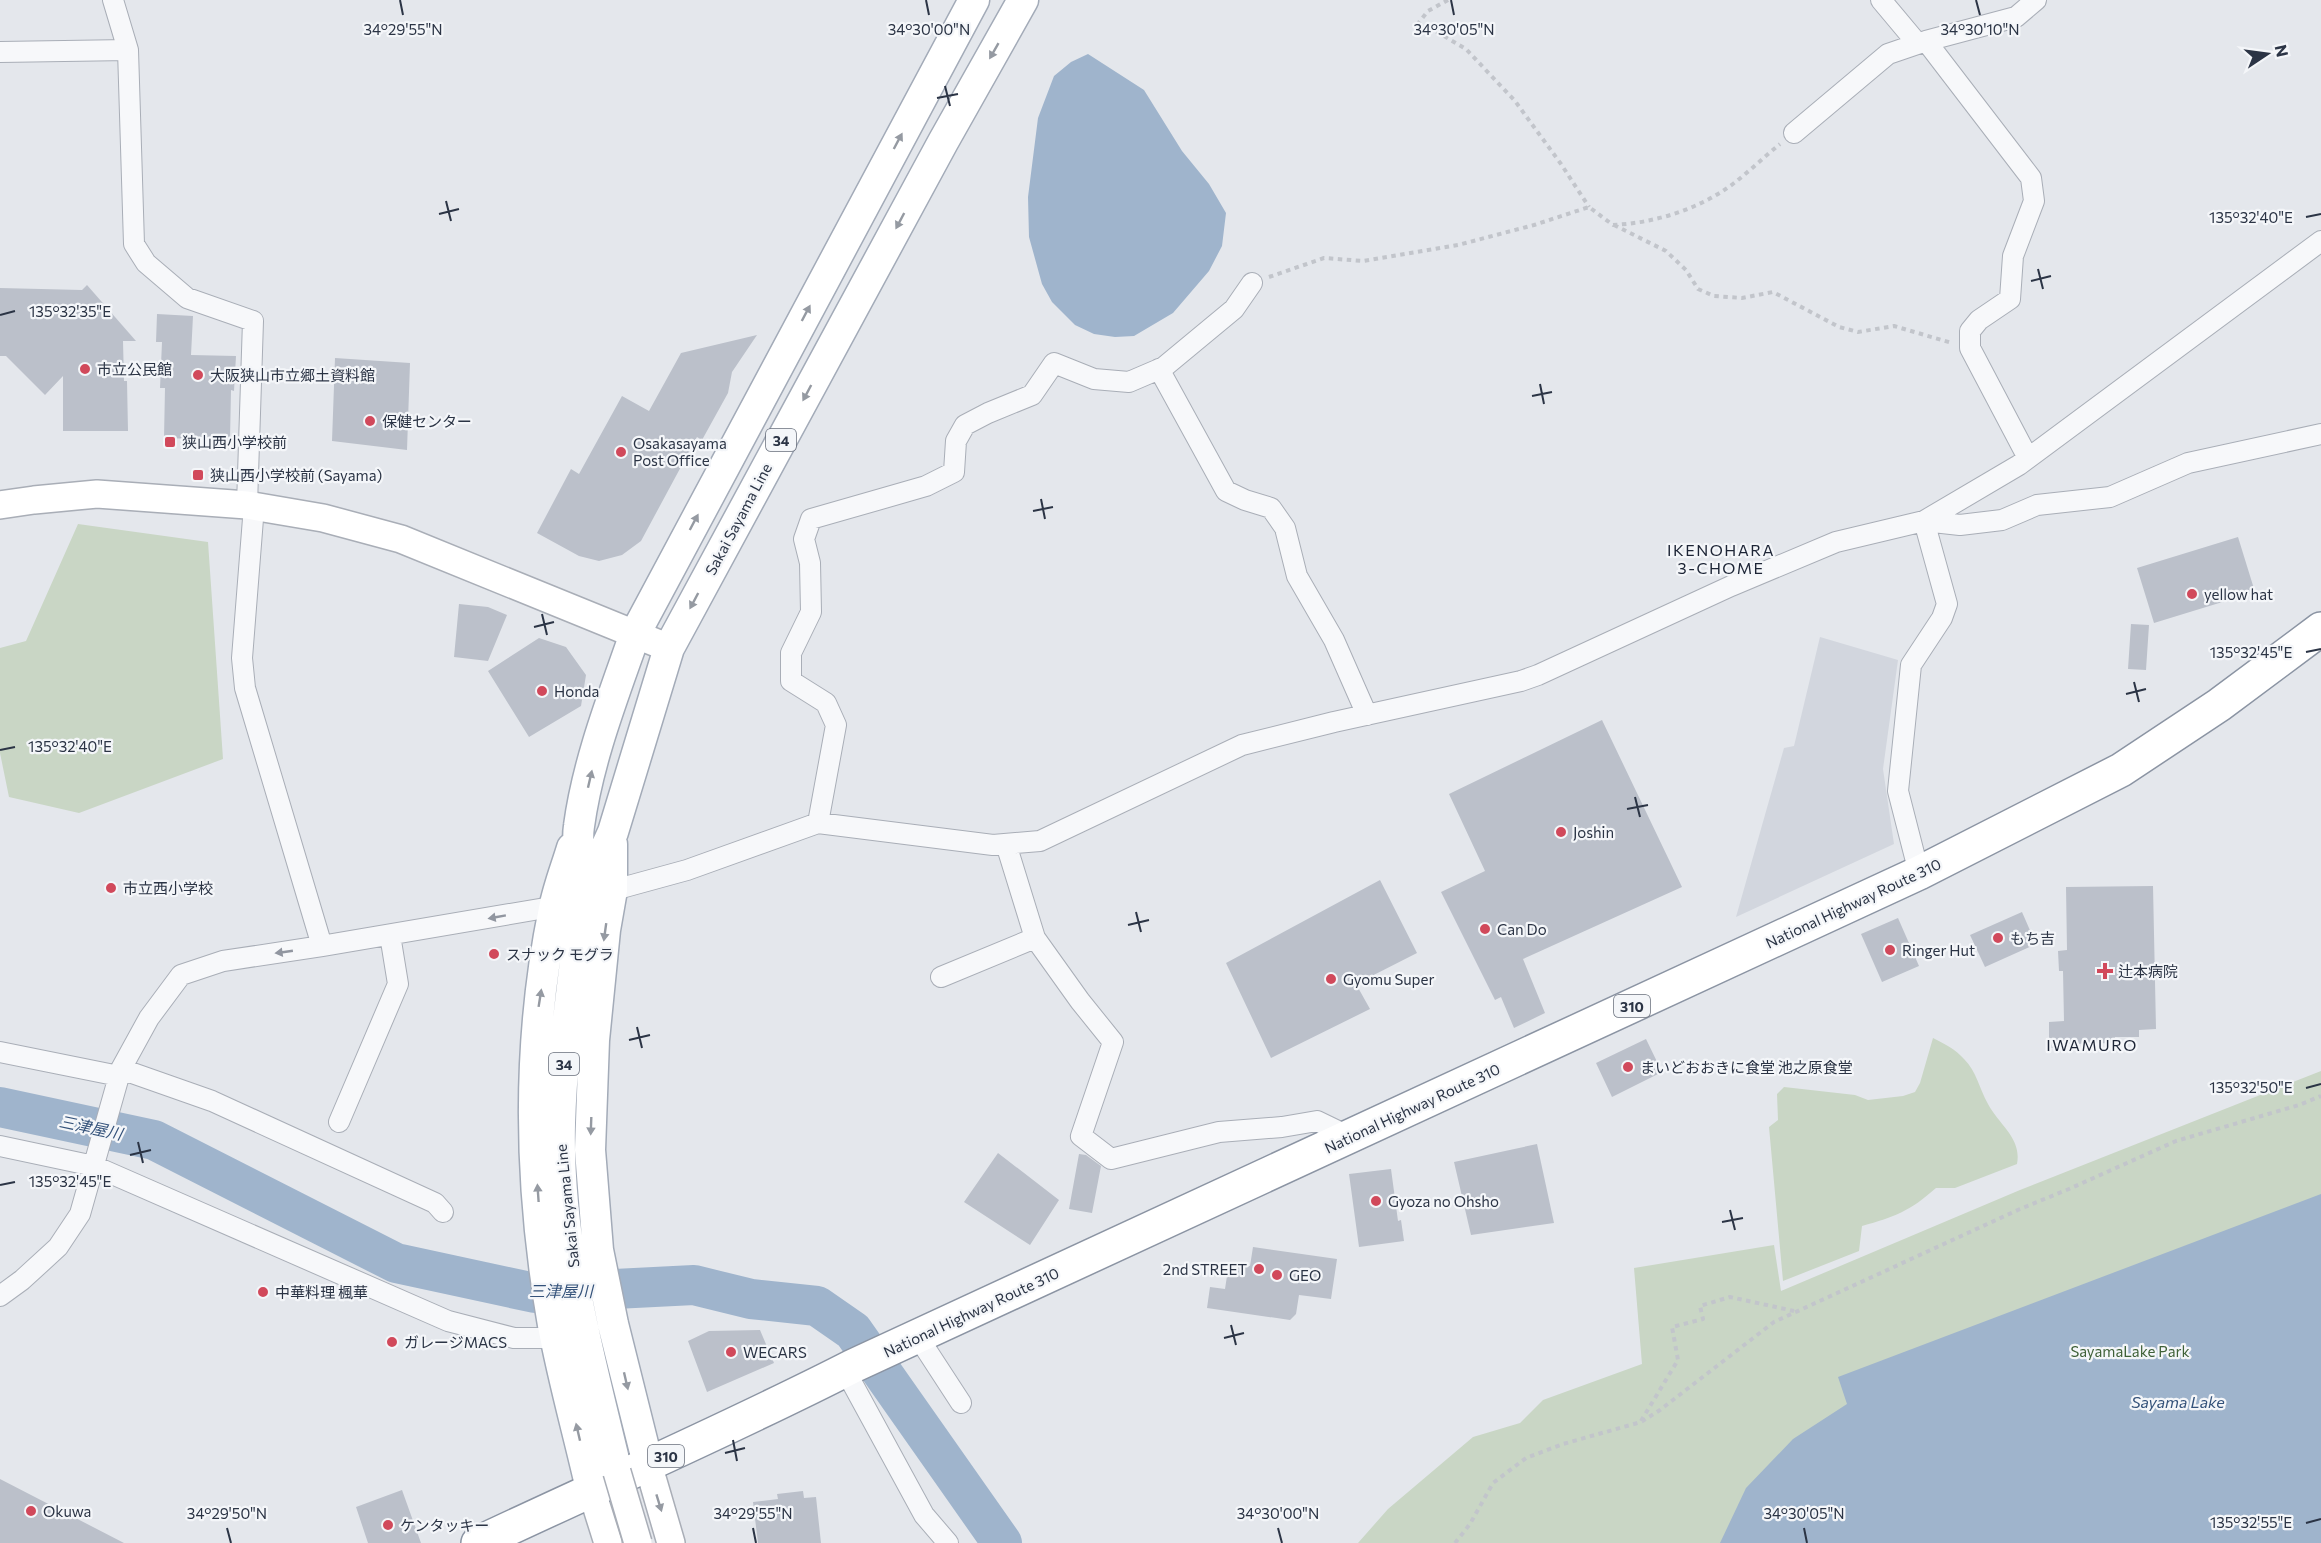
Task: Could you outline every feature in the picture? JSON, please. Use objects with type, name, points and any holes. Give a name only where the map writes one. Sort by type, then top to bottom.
[{"type":"highway","name":"National Highway Route 310","points":[[478,1543],[619,1475],[722,1431],[849,1368],[1919,873],[2121,770],[2219,705],[2321,629]]},
{"type":"main road","name":"Sakai Sayama Line","points":[[619,1475],[579,1306],[562,1187],[560,1125],[569,903],[579,828],[599,738],[635,634],[974,0]]},
{"type":"main road","name":"Sakai Sayama Line","points":[[569,903],[612,832],[669,648],[943,142],[1023,0]]},
{"type":"main road","points":[[612,832],[612,890],[605,930],[594,1040],[590,1150],[598,1250],[613,1324],[619,1475]]},
{"type":"main road","points":[[569,903],[537,1025],[533,1132],[542,1251],[554,1332],[619,1475]]},
{"type":"street","points":[[113,0],[128,50],[134,244],[146,263],[187,298],[253,321],[250,505],[242,658],[245,688],[322,946]]},
{"type":"street","points":[[1881,0],[1922,42],[2031,178],[2034,201],[2013,256],[2010,299],[1979,320],[1970,331],[1970,348],[2028,458]]},
{"type":"street","points":[[1794,133],[1888,54],[1922,42],[2016,16],[2036,0]]},
{"type":"street","points":[[0,52],[128,50]]},
{"type":"street","points":[[0,1296],[22,1280],[58,1247],[81,1214],[120,1073],[149,1018],[181,975],[223,961],[390,935],[569,903],[687,870],[818,823],[993,845],[1040,841],[1242,745],[1521,681],[1731,586],[1836,542],[1924,521],[2028,458],[2321,241]]},
{"type":"street","points":[[818,823],[836,725],[826,703],[791,681],[791,653],[811,612],[810,563],[804,539],[811,519],[926,486],[954,472],[957,441],[965,425],[1032,395],[1054,363],[1094,379],[1129,382],[1159,369],[1234,309],[1252,283]]},
{"type":"street","points":[[1159,369],[1226,491],[1270,508],[1285,528],[1297,576],[1334,640],[1367,715]]},
{"type":"street","points":[[1924,521],[1960,525],[2002,520],[2037,505],[2110,497],[2188,463],[2321,434]]},
{"type":"street","points":[[0,505],[97,494],[250,505],[323,518],[401,539],[669,648]]},
{"type":"street","points":[[1919,873],[1898,791],[1911,665],[1942,618],[1947,604],[1924,521]]},
{"type":"street","points":[[1006,844],[1035,938],[1080,1001],[1113,1042],[1081,1136],[1111,1159],[1219,1132],[1282,1127],[1317,1120],[1350,1137]]},
{"type":"street","points":[[339,1122],[398,984],[390,935]]},
{"type":"street","points":[[941,977],[1035,938]]},
{"type":"street","points":[[0,1052],[120,1073],[212,1101],[435,1203],[443,1212]]},
{"type":"street","points":[[0,1146],[95,1161],[448,1321],[514,1338],[554,1332]]},
{"type":"street","points":[[918,1337],[961,1402]]},
{"type":"street","points":[[849,1368],[924,1515],[948,1543]]},
{"type":"street","points":[[608,1543],[619,1475]]},
{"type":"street","points":[[619,1475],[638,1543]]},
{"type":"street","points":[[619,1475],[671,1543]]},
{"type":"path","points":[[1448,0],[1428,11],[1416,26],[1437,32],[1466,49],[1515,100],[1589,207],[1613,225],[1666,251],[1686,270],[1698,289],[1713,296],[1742,298],[1773,292],[1839,327],[1858,332],[1894,326],[1970,348]]},
{"type":"path","points":[[1613,225],[1637,224],[1673,215],[1719,193],[1794,133]]},
{"type":"path","points":[[1252,283],[1324,258],[1363,261],[1458,245],[1534,225],[1589,207]]},
{"type":"path","points":[[1455,1543],[1470,1524],[1493,1483],[1526,1458],[1563,1444],[1641,1422],[1660,1410],[1774,1322],[1794,1311],[2176,1141],[2299,1105],[2321,1096]]},
{"type":"path","points":[[1641,1422],[1678,1360],[1672,1327],[1702,1319],[1700,1306],[1730,1297],[1794,1311]]},
{"type":"shaded area","points":[[1820,637],[1898,660],[1883,769],[1894,844],[1736,917],[1784,748],[1794,746]]},
{"type":"green space","points":[[78,524],[208,542],[223,759],[79,813],[9,797],[0,753],[0,648],[26,641]]},
{"type":"green space","points":[[1933,1038],[1957,1052],[1972,1069],[1988,1104],[2013,1139],[2018,1155],[2017,1164],[1955,1188],[1936,1188],[1902,1212],[1862,1226],[1859,1251],[1783,1281],[1769,1127],[1778,1120],[1777,1094],[1784,1087],[1855,1095],[1868,1100],[1903,1096],[1915,1092],[1920,1083]]},
{"type":"green space","name":"SayamaLake Park","points":[[2321,1071],[2321,1543],[1358,1543],[1388,1509],[1473,1437],[1520,1423],[1543,1400],[1642,1364],[1634,1268],[1774,1245],[1781,1291],[2020,1190]]},
{"type":"water","points":[[1088,54],[1144,90],[1182,151],[1209,184],[1226,213],[1222,246],[1209,271],[1173,313],[1134,336],[1115,337],[1094,334],[1075,325],[1052,302],[1042,284],[1029,237],[1028,197],[1038,118],[1054,76],[1071,62]]},
{"type":"water","name":"Sayama Lake","points":[[2321,1194],[2321,1543],[1720,1543],[1746,1488],[1793,1439],[1847,1404],[1838,1377]]},
{"type":"building","name":"市立公民館","points":[[87,285],[136,341],[123,341],[128,431],[63,431],[63,376],[45,395],[6,356],[0,356],[0,288],[82,290]]},
{"type":"building","points":[[157,314],[193,316],[191,355],[236,356],[234,391],[231,390],[230,440],[164,438],[165,388],[160,388],[162,342],[156,342]]},
{"type":"building","points":[[757,335],[732,372],[728,393],[702,440],[697,437],[641,541],[622,555],[599,561],[579,556],[537,533],[571,469],[579,474],[622,396],[649,411],[681,353]]},
{"type":"building","name":"保健センター","points":[[335,358],[410,363],[407,450],[332,441]]},
{"type":"building","points":[[2238,537],[2255,592],[2154,623],[2137,568]]},
{"type":"building","points":[[459,604],[488,607],[507,615],[488,661],[454,657]]},
{"type":"building","points":[[2131,624],[2149,625],[2146,670],[2128,669]]},
{"type":"building","name":"Honda","points":[[539,638],[566,647],[586,675],[581,706],[529,737],[488,671]]},
{"type":"building","name":"Joshin","points":[[1602,720],[1682,887],[1523,959],[1545,1013],[1514,1028],[1501,997],[1495,1000],[1441,892],[1485,871],[1449,794]]},
{"type":"building","points":[[1380,880],[1417,953],[1356,984],[1370,1009],[1271,1058],[1226,963]]},
{"type":"building","points":[[2153,886],[2156,1029],[2139,1030],[2139,1037],[2115,1037],[2115,1043],[2068,1044],[2068,1048],[2049,1048],[2049,1022],[2064,1021],[2063,971],[2059,971],[2058,951],[2067,950],[2066,887]]},
{"type":"building","points":[[2022,912],[2036,944],[1985,967],[1970,935]]},
{"type":"building","points":[[1898,918],[1919,966],[1882,982],[1861,934]]},
{"type":"building","points":[[1646,1039],[1662,1072],[1612,1097],[1596,1063]]},
{"type":"building","points":[[1537,1144],[1554,1223],[1471,1235],[1454,1162]]},
{"type":"building","points":[[998,1153],[1059,1200],[1030,1245],[964,1202]]},
{"type":"building","points":[[1079,1154],[1086,1155],[1101,1166],[1092,1213],[1069,1209]]},
{"type":"building","points":[[1391,1169],[1398,1221],[1401,1220],[1404,1241],[1359,1247],[1349,1174]]},
{"type":"building","points":[[1253,1247],[1337,1259],[1331,1299],[1299,1295],[1296,1314],[1290,1320],[1207,1308],[1210,1287],[1225,1289],[1229,1263],[1250,1266]]},
{"type":"building","name":"WECARS","points":[[760,1330],[774,1363],[707,1392],[688,1341],[709,1331]]},
{"type":"building","name":"Okuwa","points":[[0,1479],[124,1543],[0,1543]]},
{"type":"building","name":"ケンタッキー","points":[[402,1490],[421,1543],[368,1543],[356,1507]]},
{"type":"building","points":[[803,1491],[804,1498],[816,1497],[821,1543],[758,1543],[753,1502],[778,1499],[777,1494]]},
{"type":"waterway","name":"三津屋川","points":[[0,1107],[154,1140],[396,1263],[535,1293],[694,1285],[751,1299],[817,1306],[853,1331],[1002,1543]]},
{"type":"place","name":"市立公民館","points":[[85,369]]},
{"type":"place","name":"大阪狭山市立郷土資料館","points":[[198,375]]},
{"type":"place","name":"保健センター","points":[[370,421]]},
{"type":"place","name":"狭山西小学校前","points":[[170,442]]},
{"type":"place","name":"Osakasayama Post Office","points":[[621,452]]},
{"type":"place","name":"狭山西小学校前 (Sayama)","points":[[198,475]]},
{"type":"place","name":"yellow hat","points":[[2192,594]]},
{"type":"place","name":"Honda","points":[[542,691]]},
{"type":"place","name":"Joshin","points":[[1561,832]]},
{"type":"place","name":"市立西小学校","points":[[111,888]]},
{"type":"place","name":"Can Do","points":[[1485,929]]},
{"type":"place","name":"もち吉","points":[[1998,938]]},
{"type":"place","name":"Ringer Hut","points":[[1890,950]]},
{"type":"place","name":"スナック モグラ","points":[[494,954]]},
{"type":"place","name":"辻本病院","points":[[2105,971]]},
{"type":"place","name":"Gyomu Super","points":[[1331,979]]},
{"type":"place","name":"まいどおおきに食堂 池之原食堂","points":[[1628,1067]]},
{"type":"place","name":"Gyoza no Ohsho","points":[[1376,1201]]},
{"type":"place","name":"2nd STREET","points":[[1259,1269]]},
{"type":"place","name":"GEO","points":[[1277,1275]]},
{"type":"place","name":"中華料理 楓華","points":[[263,1292]]},
{"type":"place","name":"ガレージMACS","points":[[392,1342]]},
{"type":"place","name":"WECARS","points":[[731,1352]]},
{"type":"place","name":"Okuwa","points":[[31,1511]]},
{"type":"place","name":"ケンタッキー","points":[[388,1525]]},
{"type":"district","name":"IKENOHARA 3-CHOME","points":[[1721,558]]},
{"type":"district","name":"IWAMURO","points":[[2092,1044]]}]
